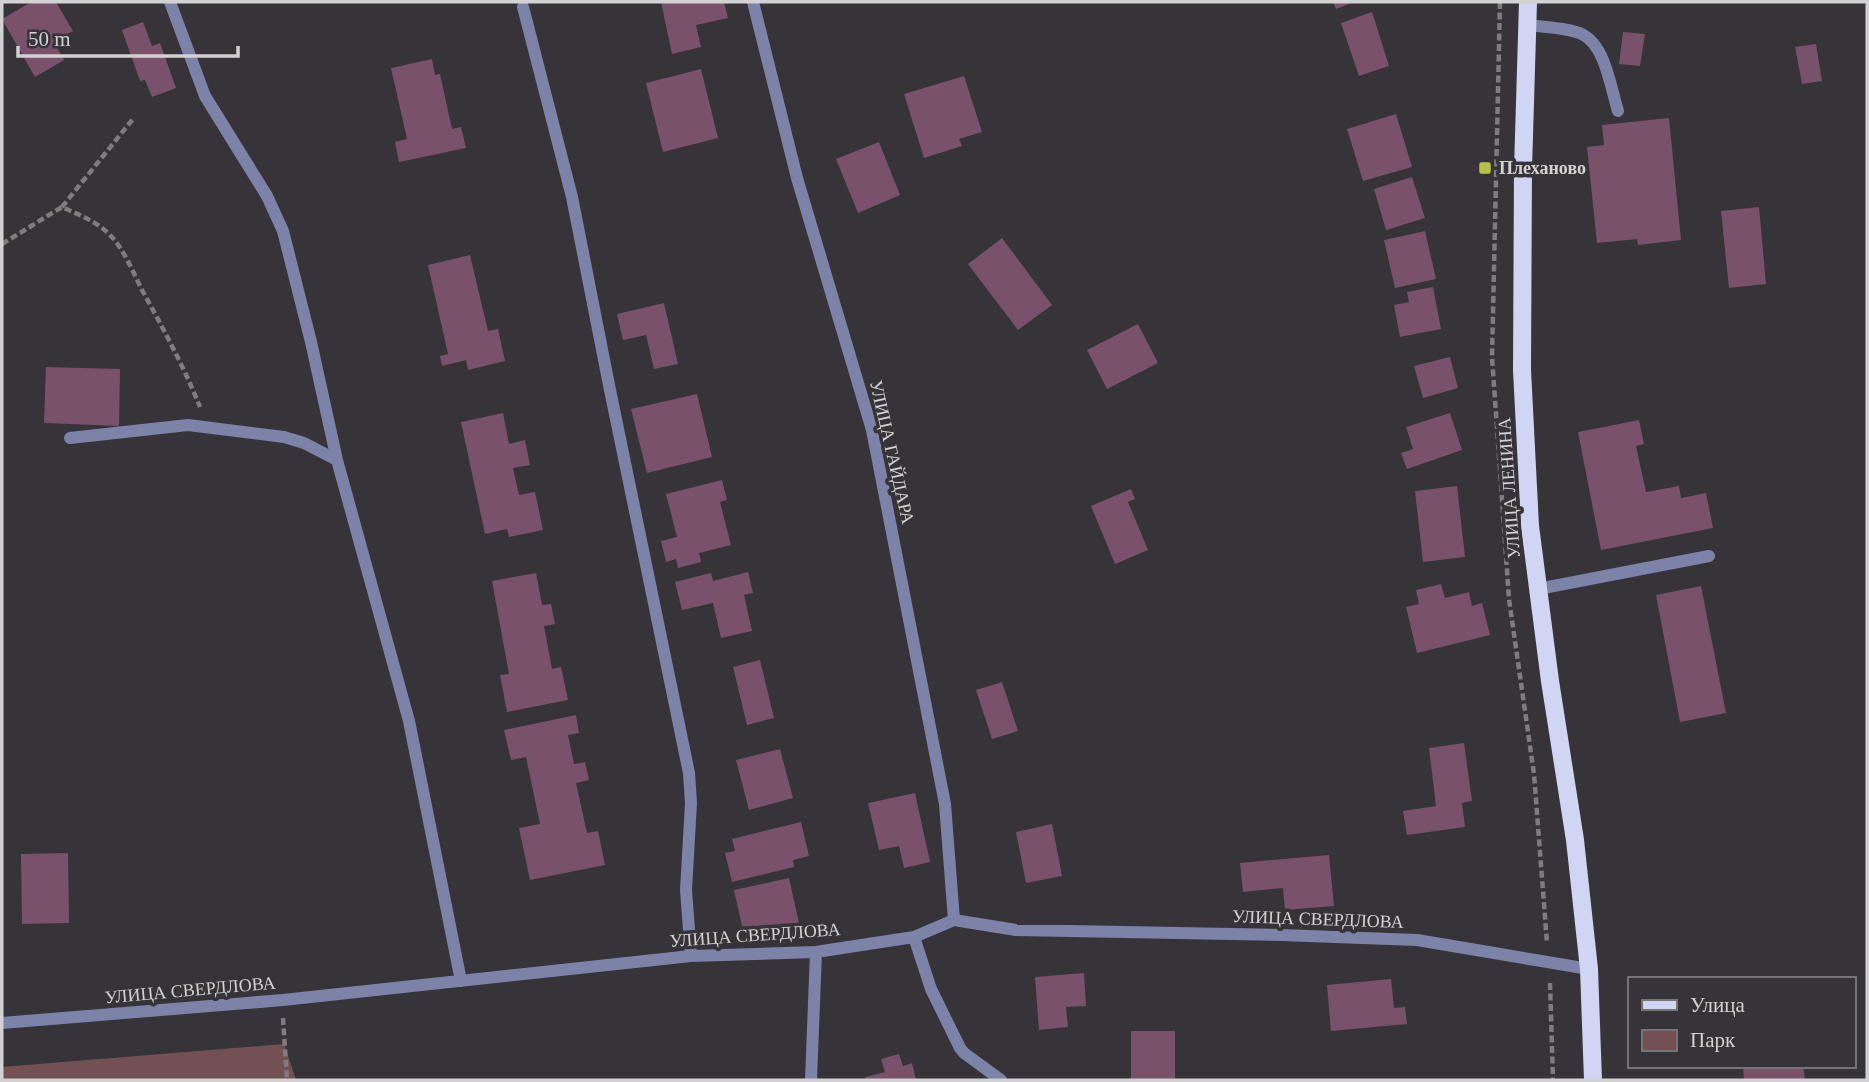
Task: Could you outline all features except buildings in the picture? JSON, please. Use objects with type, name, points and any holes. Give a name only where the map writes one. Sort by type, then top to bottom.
[{"type":"main road","name":"УЛИЦА ЛЕНИНА","points":[[1528,2],[1523,169],[1522,370],[1531,526],[1550,681],[1575,840],[1589,969],[1593,1080]]},
{"type":"street","points":[[170,2],[205,96],[267,196],[283,231],[337,460],[409,721],[461,981]]},
{"type":"street","name":"УЛИЦА ГАЙДАРА","points":[[753,2],[797,178],[872,430],[945,804],[954,920]]},
{"type":"street","points":[[523,7],[572,197],[689,773],[691,812],[687,890],[691,956]]},
{"type":"street","points":[[1527,25],[1577,32],[1591,41],[1599,49],[1618,111]]},
{"type":"street","points":[[70,438],[188,425],[284,437],[304,443],[337,460]]},
{"type":"street","points":[[1538,589],[1710,556]]},
{"type":"street","name":"УЛИЦА СВЕРДЛОВА","points":[[2,1023],[283,1000],[691,956],[816,951],[914,937],[954,920],[1016,930],[1417,940],[1589,969]]},
{"type":"street","points":[[914,937],[931,989],[960,1048],[1001,1080]]},
{"type":"street","points":[[811,1080],[816,951]]},
{"type":"path","points":[[2,244],[62,207],[133,119]]},
{"type":"path","points":[[62,207],[100,226],[121,251],[183,369],[208,427]]},
{"type":"path","points":[[1549,961],[1553,1080]]},
{"type":"path","points":[[283,1000],[286,1080]]},
{"type":"green space","points":[[284,1044],[296,1080],[2,1080],[2,1067]]},
{"type":"place","name":"Плеханово","points":[[1485,168]]}]
